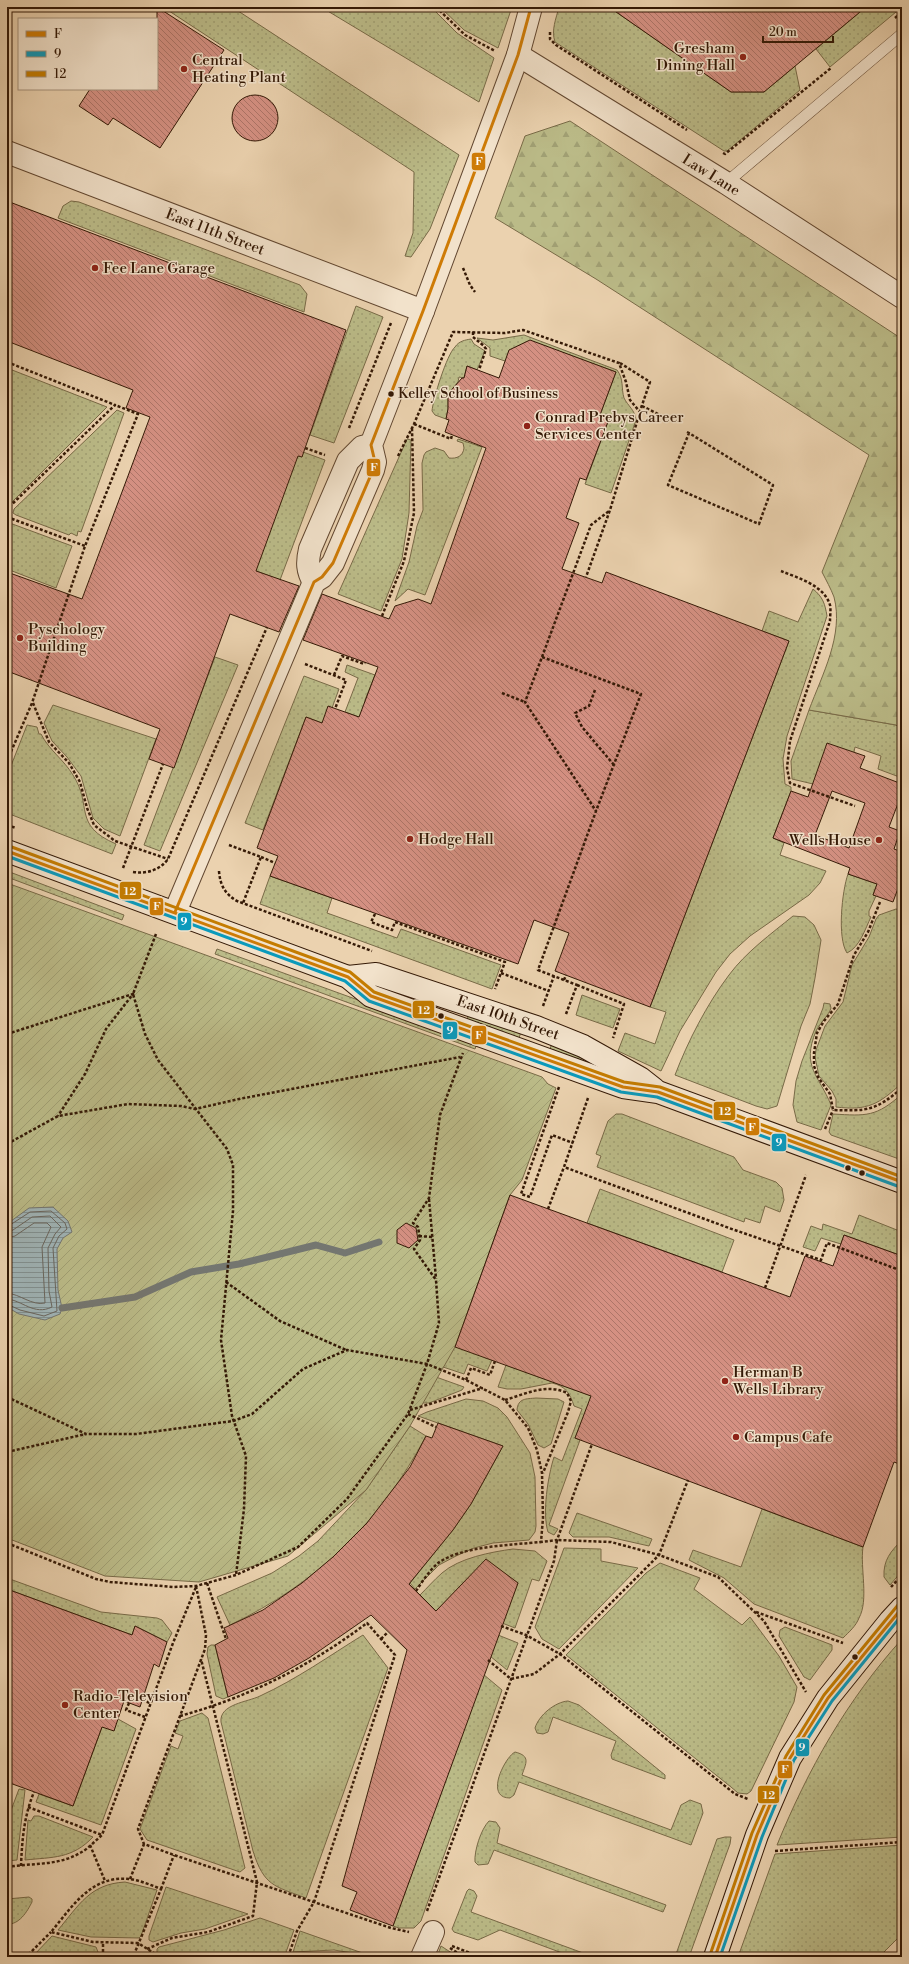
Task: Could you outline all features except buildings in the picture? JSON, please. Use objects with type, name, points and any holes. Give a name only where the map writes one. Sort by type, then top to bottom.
[{"type":"street","points":[[175,912],[314,582],[322,577],[334,563],[373,470],[375,462],[371,445],[424,311],[508,54],[531,7]]},
{"type":"street","name":"Law Lane","points":[[508,54],[726,183],[902,297]]},
{"type":"street","name":"East 11th Street","points":[[7,152],[424,311]]},
{"type":"street","name":"East 10th Street","points":[[7,851],[348,977],[371,996],[623,1087],[658,1092],[902,1182]]},
{"type":"street","points":[[715,1957],[757,1835],[790,1758],[828,1698],[890,1620],[902,1608]]},
{"type":"street","points":[[422,1957],[424,1926]]},
{"type":"lane","points":[[726,183],[902,34]]},
{"type":"path","points":[[436,7],[465,35],[508,54]]},
{"type":"path","points":[[890,22],[902,12]]},
{"type":"path","points":[[551,27],[550,39],[556,45],[692,133]]},
{"type":"path","points":[[718,150],[725,154],[835,66]]},
{"type":"path","points":[[395,463],[414,424],[453,332],[505,333],[524,330],[619,363],[650,382],[610,510],[586,577]]},
{"type":"path","points":[[473,332],[472,338],[484,346],[486,350],[479,370]]},
{"type":"path","points":[[7,362],[138,414],[85,546],[32,703],[7,760]]},
{"type":"path","points":[[619,363],[626,382],[630,400],[640,412]]},
{"type":"path","points":[[7,508],[115,405]]},
{"type":"path","points":[[642,406],[662,416]]},
{"type":"path","points":[[414,424],[450,439],[452,435]]},
{"type":"path","points":[[382,616],[404,561],[414,513],[412,428]]},
{"type":"path","points":[[688,432],[773,485],[759,524],[668,485],[688,432]]},
{"type":"path","points":[[305,448],[330,457]]},
{"type":"path","points":[[525,702],[591,525],[610,510]]},
{"type":"path","points":[[7,517],[85,546]]},
{"type":"path","points":[[781,571],[814,586],[823,594],[830,605],[830,621],[790,741],[787,768],[790,783],[855,806]]},
{"type":"path","points":[[116,865],[134,872],[146,873],[163,866],[168,859],[267,627]]},
{"type":"path","points":[[334,675],[342,656],[364,664],[365,663]]},
{"type":"path","points":[[301,671],[307,657]]},
{"type":"path","points":[[542,657],[641,694],[596,811],[538,970],[624,1004],[613,1039]]},
{"type":"path","points":[[304,664],[346,680],[335,709]]},
{"type":"path","points":[[595,690],[589,706],[575,713],[582,727],[614,765]]},
{"type":"path","points":[[502,693],[525,702],[596,811]]},
{"type":"path","points":[[32,703],[50,742],[69,763],[80,782],[87,808],[94,825],[115,841],[168,859]]},
{"type":"path","points":[[123,868],[163,764]]},
{"type":"path","points":[[7,825],[22,830]]},
{"type":"path","points":[[225,851],[231,838]]},
{"type":"path","points":[[228,845],[275,863]]},
{"type":"path","points":[[243,903],[260,857]]},
{"type":"path","points":[[219,868],[221,880],[227,895],[243,903],[375,952]]},
{"type":"path","points":[[823,1135],[833,1110],[830,1094],[818,1077],[814,1066],[817,1033],[824,1021],[838,1004],[854,955],[868,932],[880,902]]},
{"type":"path","points":[[375,914],[371,922],[392,930],[395,922],[506,961],[492,995]]},
{"type":"path","points":[[58,1116],[85,1074],[106,1029],[133,994],[156,934]]},
{"type":"path","points":[[501,973],[549,991]]},
{"type":"path","points":[[564,980],[566,975]]},
{"type":"path","points":[[540,1013],[554,976]]},
{"type":"path","points":[[564,1021],[577,985]]},
{"type":"path","points":[[7,1034],[133,994]]},
{"type":"path","points":[[133,994],[145,1034],[158,1060],[226,1149],[233,1165],[233,1211],[221,1340],[233,1420],[246,1456],[244,1509],[236,1575]]},
{"type":"path","points":[[7,1543],[96,1579],[110,1582],[174,1587],[196,1586],[236,1575],[298,1547],[347,1499],[408,1414],[427,1364],[439,1323],[428,1198],[440,1114],[460,1057],[466,1047]]},
{"type":"path","points":[[7,1144],[58,1116],[128,1104],[181,1106],[195,1109],[239,1099],[460,1057]]},
{"type":"path","points":[[560,1084],[521,1194],[530,1197],[552,1135],[573,1143]]},
{"type":"path","points":[[833,1110],[852,1111],[872,1108],[883,1103],[902,1088]]},
{"type":"path","points":[[548,1209],[586,1105]]},
{"type":"path","points":[[564,1167],[821,1260],[827,1243],[902,1271]]},
{"type":"path","points":[[765,1288],[806,1175]]},
{"type":"path","points":[[428,1198],[413,1223],[418,1227],[420,1240],[414,1249],[436,1280]]},
{"type":"path","points":[[419,1236],[432,1237]]},
{"type":"path","points":[[226,1282],[280,1321],[347,1350],[427,1364],[466,1380],[505,1400],[528,1428],[537,1450],[542,1473],[543,1518],[540,1542]]},
{"type":"path","points":[[7,1452],[86,1434],[136,1434],[233,1420],[252,1414],[303,1369],[347,1350]]},
{"type":"path","points":[[466,1380],[471,1368],[490,1375],[495,1361]]},
{"type":"path","points":[[505,1400],[548,1387],[567,1393],[570,1401],[568,1412],[542,1473]]},
{"type":"path","points":[[409,1410],[483,1388]]},
{"type":"path","points":[[7,1397],[24,1407],[86,1434]]},
{"type":"path","points":[[408,1414],[436,1426]]},
{"type":"path","points":[[144,1844],[391,1928],[424,1926],[526,1635],[554,1561],[557,1540],[592,1444]]},
{"type":"path","points":[[511,1679],[534,1674],[560,1654],[659,1555],[688,1480]]},
{"type":"path","points":[[416,1591],[436,1564],[455,1554],[493,1547],[557,1540],[611,1542],[659,1555],[718,1577],[764,1621],[806,1692]]},
{"type":"path","points":[[207,1583],[226,1639]]},
{"type":"path","points":[[130,1879],[144,1844],[138,1829],[201,1659],[206,1635],[196,1586]]},
{"type":"path","points":[[7,1867],[66,1859],[81,1853],[102,1835],[150,1703],[196,1586]]},
{"type":"path","points":[[754,1612],[843,1643]]},
{"type":"path","points":[[180,1716],[213,1707],[247,1694],[293,1672],[336,1646],[367,1623],[395,1655],[314,1902],[297,1931],[287,1957],[316,1954],[354,1957]]},
{"type":"path","points":[[501,1626],[526,1635],[560,1654],[736,1794],[749,1799]]},
{"type":"path","points":[[381,1639],[388,1632]]},
{"type":"path","points":[[147,1949],[172,1938],[208,1932],[253,1916],[257,1882],[201,1659]]},
{"type":"path","points":[[488,1660],[511,1679]]},
{"type":"path","points":[[142,1700],[150,1703]]},
{"type":"path","points":[[129,1703],[126,1710],[145,1717]]},
{"type":"path","points":[[21,1866],[23,1836],[28,1807],[34,1792]]},
{"type":"path","points":[[28,1807],[102,1835]]},
{"type":"path","points":[[774,1844],[772,1851],[902,1842]]},
{"type":"path","points":[[90,1845],[105,1881]]},
{"type":"path","points":[[130,1957],[132,1957],[174,1855]]},
{"type":"path","points":[[19,1957],[27,1957],[84,1894],[105,1881],[130,1879],[161,1889]]},
{"type":"path","points":[[51,1932],[93,1942],[138,1943],[160,1957]]},
{"type":"path","points":[[103,1942],[103,1957]]},
{"type":"green space","points":[[163,7],[232,7],[459,155],[430,229],[411,257],[405,256],[413,233],[414,172]]},
{"type":"green space","points":[[321,7],[431,7],[457,33],[494,58],[479,102]]},
{"type":"green space","points":[[440,7],[512,7],[498,48],[464,30]]},
{"type":"green space","points":[[559,7],[609,7],[731,92],[764,92],[795,66],[800,90],[727,151],[724,151],[555,42],[555,20]]},
{"type":"green space","points":[[866,7],[902,7],[830,67],[816,49]]},
{"type":"green space","points":[[570,121],[902,339],[902,730],[896,725],[809,710],[830,655],[836,626],[834,597],[822,572],[869,455],[596,279],[495,218],[525,136]]},
{"type":"green space","points":[[71,201],[79,202],[300,285],[307,294],[304,312],[58,218],[63,206]]},
{"type":"green space","points":[[356,306],[383,317],[334,443],[310,435]]},
{"type":"green space","points":[[524,335],[617,370],[619,373],[622,380],[624,398],[633,411],[636,420],[611,493],[585,484],[609,419],[600,415],[616,372],[531,341],[505,361],[490,356],[490,348],[477,338],[493,340]]},
{"type":"green space","points":[[471,339],[474,344],[485,351],[477,370],[467,366],[464,378],[459,377],[458,382],[448,394],[446,419],[435,415],[432,411],[433,405],[448,358],[458,343]]},
{"type":"green space","points":[[7,368],[107,407],[11,503],[8,503]]},
{"type":"green space","points":[[117,410],[124,413],[81,532],[78,531],[77,536],[71,533],[69,535],[13,513],[14,509]]},
{"type":"green space","points":[[407,439],[411,440],[409,513],[402,559],[381,611],[338,594]]},
{"type":"green space","points":[[458,439],[482,447],[425,595],[408,589],[395,601],[409,562],[417,526],[423,510],[422,463],[424,455],[426,452],[435,448],[444,451],[449,458],[455,458],[461,455],[464,448],[463,443],[457,441]]},
{"type":"green space","points":[[303,452],[325,460],[280,580],[254,570],[293,454],[302,457]]},
{"type":"green space","points":[[7,522],[72,546],[56,588],[7,569]]},
{"type":"green space","points":[[813,589],[823,601],[827,616],[787,736],[783,759],[785,784],[791,787],[791,791],[773,838],[784,843],[780,855],[826,871],[820,883],[809,895],[750,936],[730,954],[716,972],[680,1031],[661,1071],[618,1051],[625,1033],[655,1044],[666,1012],[650,1007],[789,641],[762,631],[769,611],[798,622]]},
{"type":"green space","points":[[215,657],[238,665],[160,851],[144,845]]},
{"type":"green space","points":[[347,665],[375,675],[365,700],[366,711],[375,723],[345,712],[358,678],[345,672]]},
{"type":"green space","points":[[304,676],[339,689],[332,708],[322,723],[306,717],[263,830],[245,823]]},
{"type":"green space","points":[[53,705],[156,739],[120,836],[104,829],[93,818],[81,776],[67,757],[52,741],[44,723]]},
{"type":"green space","points":[[809,710],[896,725],[902,730],[902,778],[878,769],[881,756],[855,747],[854,752],[813,784],[792,779],[791,761]]},
{"type":"green space","points":[[27,725],[37,727],[39,734],[41,734],[44,740],[73,775],[79,786],[88,822],[102,837],[116,844],[112,854],[7,813],[7,776]]},
{"type":"green space","points":[[7,871],[124,915],[122,920],[7,877]]},
{"type":"green space","points":[[848,874],[877,884],[873,895],[876,896],[869,911],[869,916],[871,917],[859,942],[847,953],[842,937],[841,926],[842,903]]},
{"type":"green space","points":[[270,876],[332,898],[327,913],[397,938],[401,929],[501,965],[492,989],[260,904]]},
{"type":"green space","points":[[7,883],[542,1077],[548,1084],[556,1088],[522,1180],[510,1195],[455,1347],[410,1426],[366,1490],[288,1556],[199,1582],[105,1576],[7,1538]]},
{"type":"green space","points":[[896,909],[902,911],[902,1083],[879,1101],[865,1107],[836,1107],[836,1099],[832,1091],[819,1076],[815,1057],[816,1050],[825,1026],[843,1002],[852,965],[869,937],[876,919],[879,915]]},
{"type":"green space","points":[[793,916],[805,917],[814,925],[821,940],[810,1004],[801,1026],[777,1106],[767,1109],[756,1106],[675,1075],[699,1023],[713,998],[729,975],[751,951]]},
{"type":"green space","points":[[217,949],[477,1043],[475,1049],[215,954]]},
{"type":"green space","points":[[582,995],[620,1009],[613,1028],[576,1015]]},
{"type":"green space","points":[[824,1003],[830,1004],[831,1008],[816,1031],[810,1054],[813,1070],[831,1105],[821,1130],[797,1122],[793,1105],[796,1081],[802,1061]]},
{"type":"green space","points":[[469,1014],[522,1029],[517,1044],[465,1025]]},
{"type":"green space","points":[[553,1040],[602,1063],[598,1074],[548,1055]]},
{"type":"green space","points":[[902,1094],[902,1160],[831,1135],[829,1132],[833,1114],[863,1115],[878,1111],[893,1102]]},
{"type":"green space","points":[[616,1114],[622,1114],[734,1157],[743,1170],[776,1182],[782,1188],[784,1200],[780,1212],[765,1206],[760,1223],[745,1218],[744,1222],[597,1167],[601,1156],[596,1154],[608,1121]]},
{"type":"green space","points":[[600,1189],[734,1240],[722,1272],[587,1223]]},
{"type":"green space","points":[[859,1215],[902,1232],[902,1256],[844,1235],[841,1244],[821,1238],[815,1251],[803,1247],[811,1226],[822,1230],[823,1224],[852,1234]]},
{"type":"green space","points":[[442,1334],[492,1360],[487,1371],[468,1364],[464,1374],[443,1367]]},
{"type":"green space","points":[[506,1365],[592,1396],[575,1438],[580,1440],[549,1525],[558,1529],[554,1535],[548,1532],[546,1524],[546,1494],[550,1474],[554,1457],[562,1461],[582,1409],[574,1406],[569,1394],[564,1388],[557,1384],[552,1383],[521,1389],[507,1389],[498,1387]]},
{"type":"green space","points":[[436,1377],[464,1387],[462,1390],[429,1403],[422,1403],[421,1401]]},
{"type":"green space","points":[[536,1398],[558,1399],[564,1402],[551,1444],[544,1448],[538,1445],[528,1424],[517,1410],[521,1401]]},
{"type":"green space","points":[[466,1399],[483,1401],[498,1408],[507,1417],[530,1453],[535,1477],[535,1532],[529,1540],[493,1543],[474,1548],[456,1556],[439,1565],[415,1589],[410,1583],[453,1530],[471,1504],[503,1446],[418,1416]]},
{"type":"green space","points":[[410,1426],[426,1436],[389,1496],[367,1522],[344,1547],[318,1570],[262,1609],[230,1625],[217,1597],[272,1573],[299,1556],[318,1541],[366,1490]]},
{"type":"green space","points":[[762,1509],[863,1547],[864,1593],[862,1611],[856,1624],[843,1638],[754,1604],[724,1578],[689,1560],[693,1550],[741,1567]]},
{"type":"green space","points":[[577,1513],[652,1539],[649,1546],[609,1537],[573,1537],[569,1533]]},
{"type":"green space","points":[[902,1540],[902,1571],[890,1585],[884,1577],[886,1561],[894,1548]]},
{"type":"green space","points":[[564,1548],[601,1549],[601,1561],[638,1568],[559,1649],[542,1639],[535,1627]]},
{"type":"green space","points":[[513,1549],[535,1551],[547,1561],[539,1581],[532,1579],[515,1628],[502,1623],[518,1583],[486,1560],[436,1611],[420,1595],[442,1573],[457,1563],[476,1556]]},
{"type":"green space","points":[[660,1563],[700,1578],[694,1589],[742,1625],[750,1617],[779,1656],[797,1687],[794,1702],[751,1791],[747,1794],[738,1793],[566,1655],[646,1573]]},
{"type":"green space","points":[[7,1578],[101,1612],[157,1618],[162,1620],[172,1633],[167,1642],[135,1626],[132,1635],[7,1589]]},
{"type":"green space","points":[[785,1627],[832,1645],[832,1650],[810,1680],[804,1677],[779,1636],[780,1630]]},
{"type":"green space","points":[[363,1635],[388,1668],[306,1898],[286,1891],[272,1883],[266,1878],[257,1863],[221,1722],[222,1716],[229,1707],[260,1696],[287,1682]]},
{"type":"green space","points":[[498,1635],[518,1643],[507,1670],[490,1656]]},
{"type":"green space","points":[[902,1639],[902,1837],[777,1845],[802,1789],[830,1736],[864,1686]]},
{"type":"green space","points":[[215,1645],[228,1697],[223,1699],[216,1696],[207,1654],[208,1647]]},
{"type":"green space","points":[[483,1674],[502,1690],[421,1921],[414,1928],[399,1928],[393,1926]]},
{"type":"green space","points":[[568,1701],[579,1705],[665,1775],[665,1779],[612,1759],[611,1755],[616,1741],[553,1717],[548,1732],[543,1734],[537,1733],[535,1728],[540,1718],[548,1710],[558,1704]]},
{"type":"green space","points":[[202,1713],[208,1718],[245,1868],[240,1872],[147,1840],[140,1829],[171,1746],[178,1749],[183,1736],[175,1733],[180,1721]]},
{"type":"green space","points":[[118,1719],[136,1729],[101,1825],[36,1802],[39,1794],[73,1806],[102,1727]]},
{"type":"green space","points":[[515,1752],[523,1756],[526,1760],[522,1775],[671,1830],[681,1805],[690,1800],[701,1804],[703,1813],[691,1845],[519,1782],[514,1795],[510,1798],[502,1796],[498,1792],[499,1777],[506,1761]]},
{"type":"green space","points":[[19,1789],[25,1790],[17,1860],[7,1861],[7,1821]]},
{"type":"green space","points":[[34,1816],[39,1816],[93,1837],[77,1849],[62,1856],[25,1860],[28,1820],[31,1821]]},
{"type":"green space","points":[[489,1821],[496,1822],[500,1828],[497,1843],[666,1905],[663,1912],[494,1850],[488,1864],[478,1865],[475,1862],[477,1846],[483,1829]]},
{"type":"green space","points":[[731,1837],[730,1844],[689,1957],[675,1957],[717,1839]]},
{"type":"green space","points":[[902,1845],[902,1934],[879,1957],[738,1957],[775,1854]]},
{"type":"green space","points":[[125,1882],[157,1890],[139,1938],[91,1937],[58,1930],[79,1904],[94,1891],[113,1884]]},
{"type":"green space","points":[[166,1887],[248,1914],[205,1929],[181,1933],[153,1942],[149,1940],[149,1936]]},
{"type":"green space","points":[[469,1889],[474,1891],[477,1896],[471,1912],[594,1957],[573,1957],[500,1930],[478,1940],[454,1932],[452,1929]]},
{"type":"green space","points":[[29,1897],[32,1899],[32,1902],[25,1914],[19,1920],[11,1924],[7,1924],[7,1899]]},
{"type":"green space","points":[[260,1918],[294,1930],[285,1955],[272,1957],[164,1957],[157,1952],[159,1947],[224,1930]]},
{"type":"green space","points":[[300,1931],[371,1956],[334,1950],[293,1952]]},
{"type":"green space","points":[[52,1936],[96,1947],[100,1957],[36,1957],[34,1955]]},
{"type":"green space","points":[[441,1946],[458,1957],[437,1957]]},
{"type":"water","points":[[53,1207],[68,1221],[72,1232],[63,1238],[57,1249],[58,1290],[62,1308],[60,1314],[45,1320],[19,1314],[7,1307],[7,1224],[29,1208]]},
{"type":"waterway","points":[[62,1308],[135,1297],[191,1272],[239,1264],[316,1245],[345,1253],[379,1242]]},
{"type":"transit line","name":"F","points":[[175,912],[314,582],[322,577],[333,563],[373,470],[375,462],[371,445],[423,311],[518,55],[531,7]]},
{"type":"transit line","name":"12","points":[[9,846],[350,972],[374,992],[624,1082],[660,1087],[902,1177]]},
{"type":"transit line","name":"F","points":[[7,851],[348,977],[371,996],[623,1087],[658,1092],[902,1182]]},
{"type":"transit line","name":"9","points":[[7,856],[345,981],[369,1001],[621,1092],[657,1097],[900,1187]]},
{"type":"transit line","name":"12","points":[[710,1955],[752,1833],[786,1756],[824,1695],[898,1605]]},
{"type":"transit line","name":"F","points":[[715,1957],[757,1835],[790,1758],[828,1698],[902,1608]]},
{"type":"transit line","name":"9","points":[[720,1957],[762,1837],[794,1760],[832,1701],[902,1615]]},
{"type":"place","name":"Gresham Dining Hall","points":[[743,57]]},
{"type":"place","name":"Central Heating Plant","points":[[184,69]]},
{"type":"place","name":"Fee Lane Garage","points":[[95,268]]},
{"type":"place","name":"Kelley School of Business","points":[[391,394]]},
{"type":"place","name":"Conrad Prebys Career Services Center","points":[[527,426]]},
{"type":"place","name":"Pyschology Building","points":[[20,638]]},
{"type":"place","name":"Hodge Hall","points":[[410,839]]},
{"type":"place","name":"Wells House","points":[[879,840]]},
{"type":"place","name":"Herman B Wells Library","points":[[725,1381]]},
{"type":"place","name":"Campus Cafe","points":[[736,1437]]},
{"type":"place","name":"Radio-Television Center","points":[[65,1705]]}]
